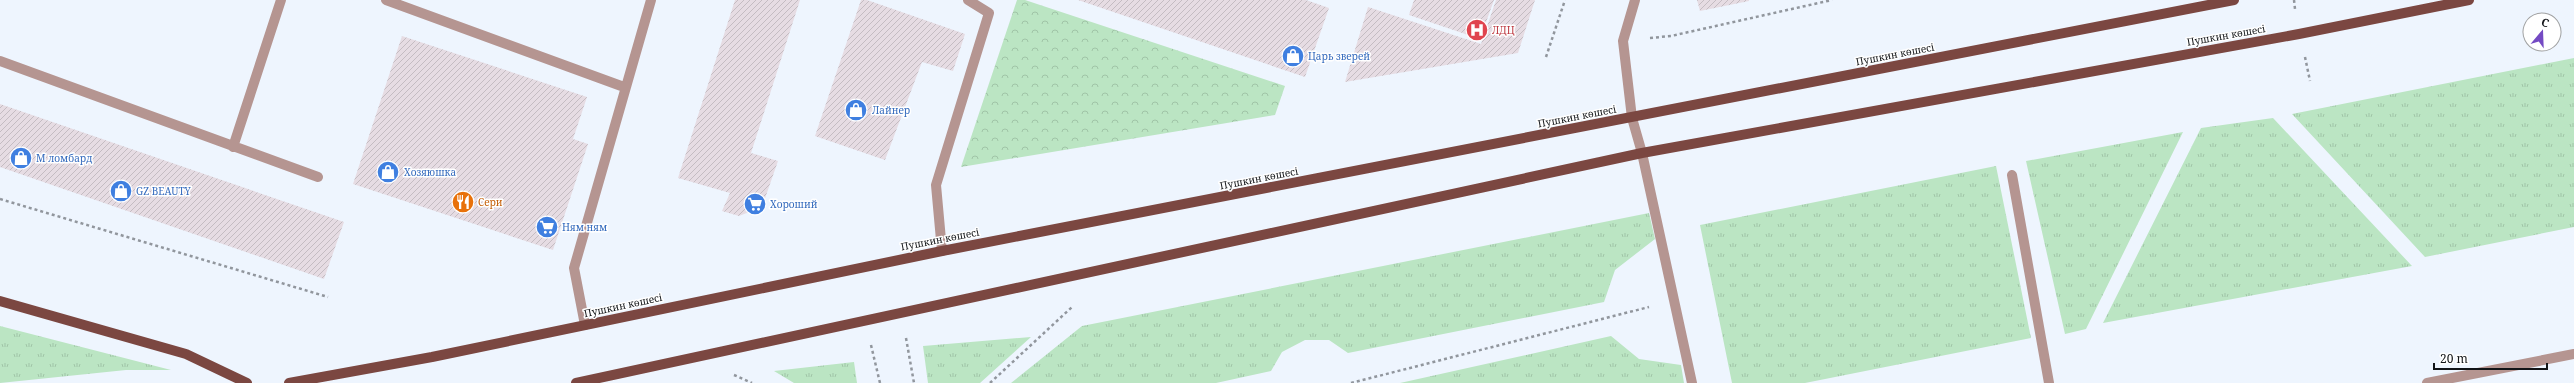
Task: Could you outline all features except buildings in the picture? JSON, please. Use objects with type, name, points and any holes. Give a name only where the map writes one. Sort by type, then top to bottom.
[{"type":"main road","name":"Пушкин көшесі","points":[[289,383],[432,357],[942,251],[2234,0]]},
{"type":"main road","name":"Пушкин көшесі","points":[[576,383],[1642,153],[2291,35],[2469,0]]},
{"type":"main road","points":[[0,301],[186,354],[247,383]]},
{"type":"street","points":[[233,147],[280,0]]},
{"type":"street","points":[[386,0],[624,87]]},
{"type":"street","points":[[585,325],[574,268],[624,87],[651,0]]},
{"type":"street","points":[[942,251],[936,185],[989,13],[968,0]]},
{"type":"street","points":[[1635,0],[1623,41],[1632,118],[1642,153],[1692,383]]},
{"type":"street","points":[[0,61],[318,177]]},
{"type":"street","points":[[2012,175],[2049,383]]},
{"type":"street","points":[[2427,383],[2574,354]]},
{"type":"path","points":[[1546,57],[1565,0]]},
{"type":"path","points":[[1623,41],[1671,36],[1832,0]]},
{"type":"path","points":[[0,199],[328,297]]},
{"type":"path","points":[[1351,383],[1674,300]]},
{"type":"path","points":[[990,383],[1072,307]]},
{"type":"path","points":[[906,338],[914,383]]},
{"type":"path","points":[[871,344],[880,383]]},
{"type":"path","points":[[728,373],[752,383]]},
{"type":"green space","points":[[1017,0],[1025,0],[1285,86],[1275,115],[961,167]]},
{"type":"green space","points":[[2574,58],[2574,227],[2425,257],[2292,114]]},
{"type":"green space","points":[[2273,118],[2412,266],[2103,323],[2201,128]]},
{"type":"green space","points":[[2183,132],[2086,329],[2065,334],[2026,161]]},
{"type":"green space","points":[[1996,166],[2031,338],[1805,383],[1732,383],[1700,225]]},
{"type":"green space","points":[[1649,213],[1655,239],[1615,270],[1604,302],[1348,353],[1329,340],[1305,340],[1282,352],[1271,371],[1216,383],[1011,383],[1082,326]]},
{"type":"green space","points":[[0,326],[171,370],[126,370],[0,383]]},
{"type":"green space","points":[[1611,336],[1639,359],[1681,365],[1684,383],[1400,383]]},
{"type":"green space","points":[[1031,337],[980,383],[928,383],[923,346]]},
{"type":"green space","points":[[854,362],[857,383],[794,383],[774,371]]},
{"type":"place","name":"ЛДЦ","points":[[1477,30]]},
{"type":"place","name":"Царь зверей","points":[[1293,56]]},
{"type":"place","name":"Лайнер","points":[[856,110]]},
{"type":"place","name":"М ломбард","points":[[21,158]]},
{"type":"place","name":"Хозяюшка","points":[[388,172]]},
{"type":"place","name":"GZ BEAUTY","points":[[121,191]]},
{"type":"place","name":"Сери","points":[[463,202]]},
{"type":"place","name":"Хороший","points":[[755,204]]},
{"type":"place","name":"Ням ням","points":[[547,227]]}]
